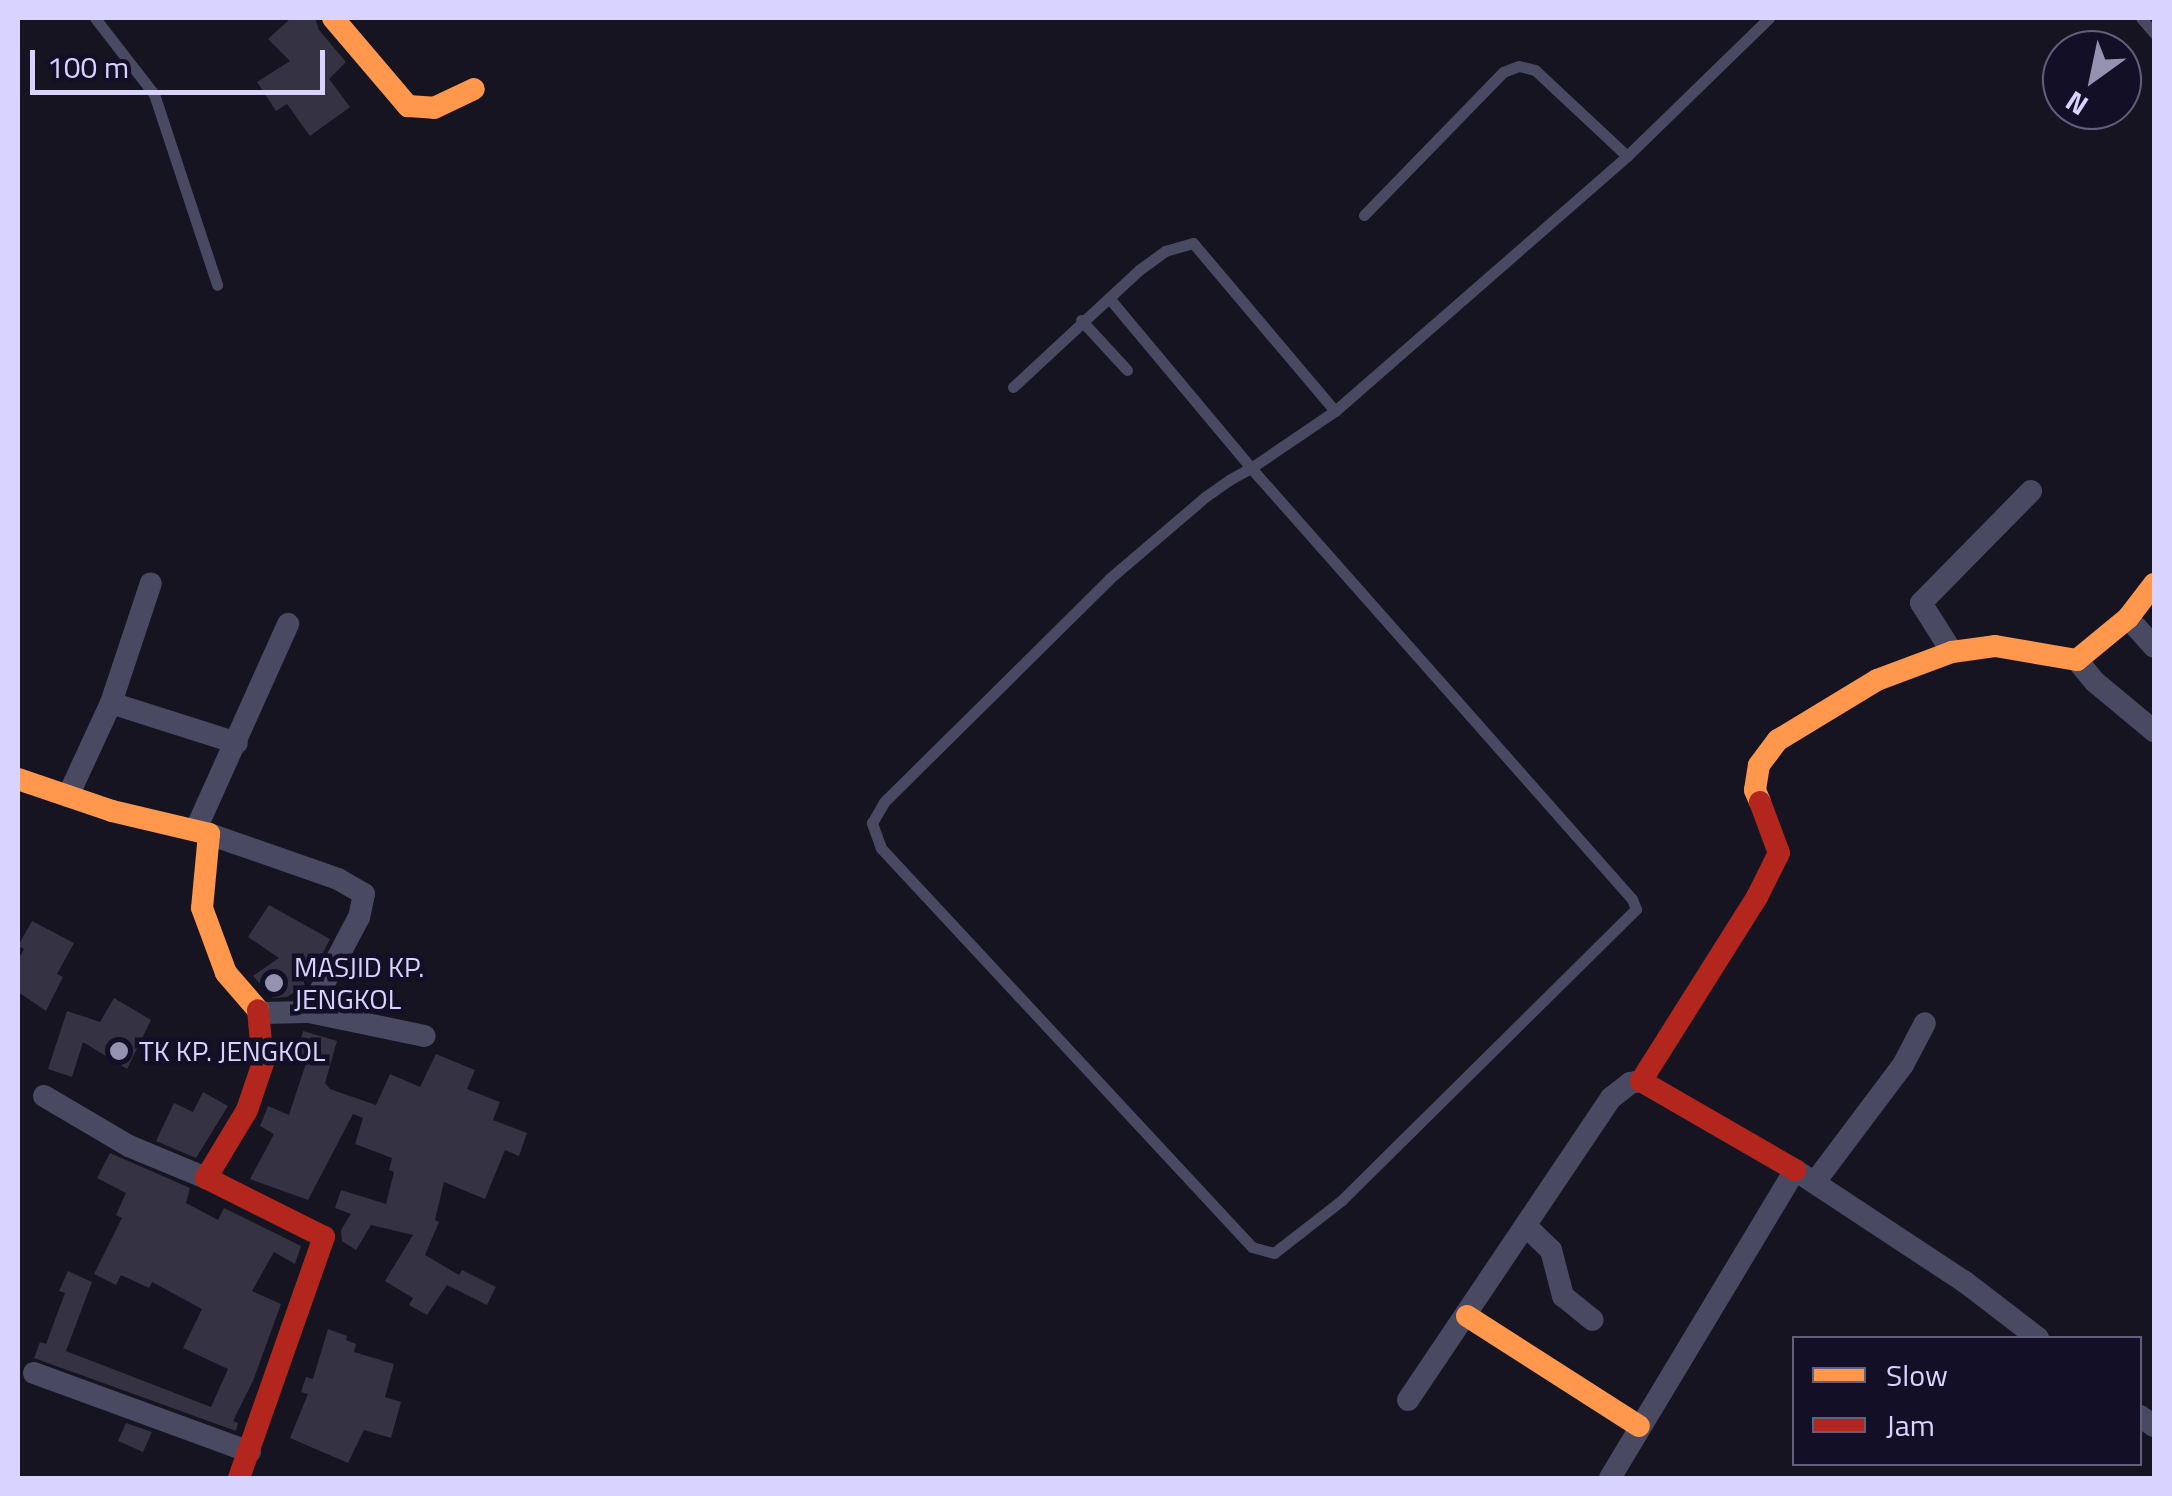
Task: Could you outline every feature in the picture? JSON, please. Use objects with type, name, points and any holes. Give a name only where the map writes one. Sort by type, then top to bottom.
[{"type":"street","points":[[333,18],[408,106],[434,108],[474,90]]},
{"type":"street","points":[[1952,652],[1920,604],[2031,490]]},
{"type":"street","points":[[68,796],[111,704],[150,584]]},
{"type":"street","points":[[2078,660],[2128,618],[2154,584]]},
{"type":"street","points":[[2128,618],[2154,647]]},
{"type":"street","points":[[206,1178],[259,1082],[263,1063],[261,1014],[226,973],[202,908],[203,831],[288,624]]},
{"type":"street","points":[[1641,1081],[1757,897],[1779,853],[1775,832],[1755,790],[1759,765],[1789,732],[1877,680],[1952,652],[1995,646],[2078,660],[2095,682],[2154,731]]},
{"type":"street","points":[[111,704],[237,744]]},
{"type":"street","points":[[18,779],[203,831],[338,879],[364,894],[359,916],[309,1012]]},
{"type":"street","points":[[261,1014],[309,1012],[425,1036]]},
{"type":"street","points":[[1815,1182],[1918,1043],[1925,1023]]},
{"type":"street","points":[[1408,1400],[1528,1228],[1611,1098],[1630,1082],[1641,1081],[1815,1182],[1965,1282],[2035,1336]]},
{"type":"street","points":[[44,1096],[122,1143],[206,1178],[324,1237],[239,1478]]},
{"type":"street","points":[[1610,1478],[1794,1170]]},
{"type":"street","points":[[1528,1228],[1550,1250],[1563,1296],[1594,1320]]},
{"type":"street","points":[[1467,1316],[1640,1426]]},
{"type":"street","points":[[34,1373],[250,1452]]},
{"type":"lane","points":[[95,18],[154,94],[217,285]]},
{"type":"lane","points":[[1108,298],[1251,468],[1636,909],[1342,1200],[1274,1253],[1252,1247],[881,848],[872,823],[884,802],[1109,579],[1205,497],[1251,468],[1336,410],[1626,156],[1769,18]]},
{"type":"lane","points":[[2141,18],[2154,33]]},
{"type":"lane","points":[[1364,215],[1503,72],[1519,66],[1535,70],[1626,156]]},
{"type":"lane","points":[[1013,386],[1081,320],[1165,252],[1194,244],[1336,410]]},
{"type":"lane","points":[[1081,320],[1128,370]]},
{"type":"building","points":[[291,18],[315,18],[319,30],[346,62],[329,79],[350,107],[310,136],[287,104],[276,111],[257,82],[290,61],[268,39]]},
{"type":"building","points":[[269,905],[330,939],[307,984],[287,997],[273,998],[253,976],[279,958],[248,937]]},
{"type":"building","points":[[32,921],[74,943],[57,974],[63,977],[46,1011],[18,992],[18,960],[24,949],[18,946]]},
{"type":"building","points":[[114,998],[151,1020],[127,1069],[83,1042],[72,1077],[48,1069],[67,1011],[100,1022]]},
{"type":"building","points":[[303,1031],[337,1041],[325,1083],[330,1089],[376,1105],[390,1074],[420,1087],[436,1054],[475,1070],[467,1089],[500,1102],[493,1120],[527,1133],[519,1156],[505,1150],[485,1199],[444,1182],[435,1220],[439,1222],[425,1255],[459,1275],[462,1270],[496,1287],[487,1305],[447,1285],[427,1315],[409,1305],[413,1298],[385,1281],[413,1235],[371,1225],[356,1250],[342,1241],[341,1230],[351,1214],[335,1208],[341,1190],[386,1204],[394,1172],[389,1170],[392,1158],[355,1144],[363,1118],[353,1114],[308,1200],[250,1179],[274,1134],[260,1126],[268,1106],[289,1115],[308,1057],[296,1054]]},
{"type":"building","points":[[203,1092],[228,1106],[196,1158],[156,1141],[174,1103],[193,1112]]},
{"type":"building","points":[[110,1153],[190,1188],[186,1203],[218,1220],[224,1208],[301,1246],[295,1264],[274,1252],[252,1291],[281,1304],[253,1381],[233,1421],[238,1423],[236,1431],[34,1358],[40,1342],[46,1344],[65,1293],[59,1291],[68,1271],[92,1282],[66,1351],[211,1407],[228,1369],[183,1348],[202,1309],[152,1282],[149,1288],[121,1275],[116,1285],[94,1274],[122,1218],[116,1215],[126,1193],[97,1178]]},
{"type":"building","points":[[328,1329],[347,1336],[346,1340],[356,1344],[354,1352],[394,1364],[385,1397],[401,1402],[391,1438],[364,1430],[348,1463],[290,1438],[308,1394],[301,1392],[306,1377],[313,1379]]},
{"type":"building","points":[[126,1423],[152,1432],[143,1452],[118,1441]]},
{"type":"traffic: slow","points":[[333,18],[408,106],[434,108],[474,89]]},
{"type":"traffic: slow","points":[[1760,802],[1755,790],[1759,765],[1778,740],[1877,680],[1952,652],[1995,646],[2077,660],[2128,618],[2154,584]]},
{"type":"traffic: slow","points":[[18,779],[112,811],[209,834],[202,908],[226,973],[258,1010]]},
{"type":"traffic: slow","points":[[1467,1316],[1639,1426]]},
{"type":"traffic: jam","points":[[1760,802],[1779,853],[1757,897],[1641,1081],[1795,1170]]},
{"type":"traffic: jam","points":[[239,1478],[324,1237],[206,1178],[247,1110],[263,1063],[258,1010]]},
{"type":"place","name":"MASJID KP. JENGKOL","points":[[274,983]]},
{"type":"place","name":"TK KP. JENGKOL","points":[[119,1051]]}]
